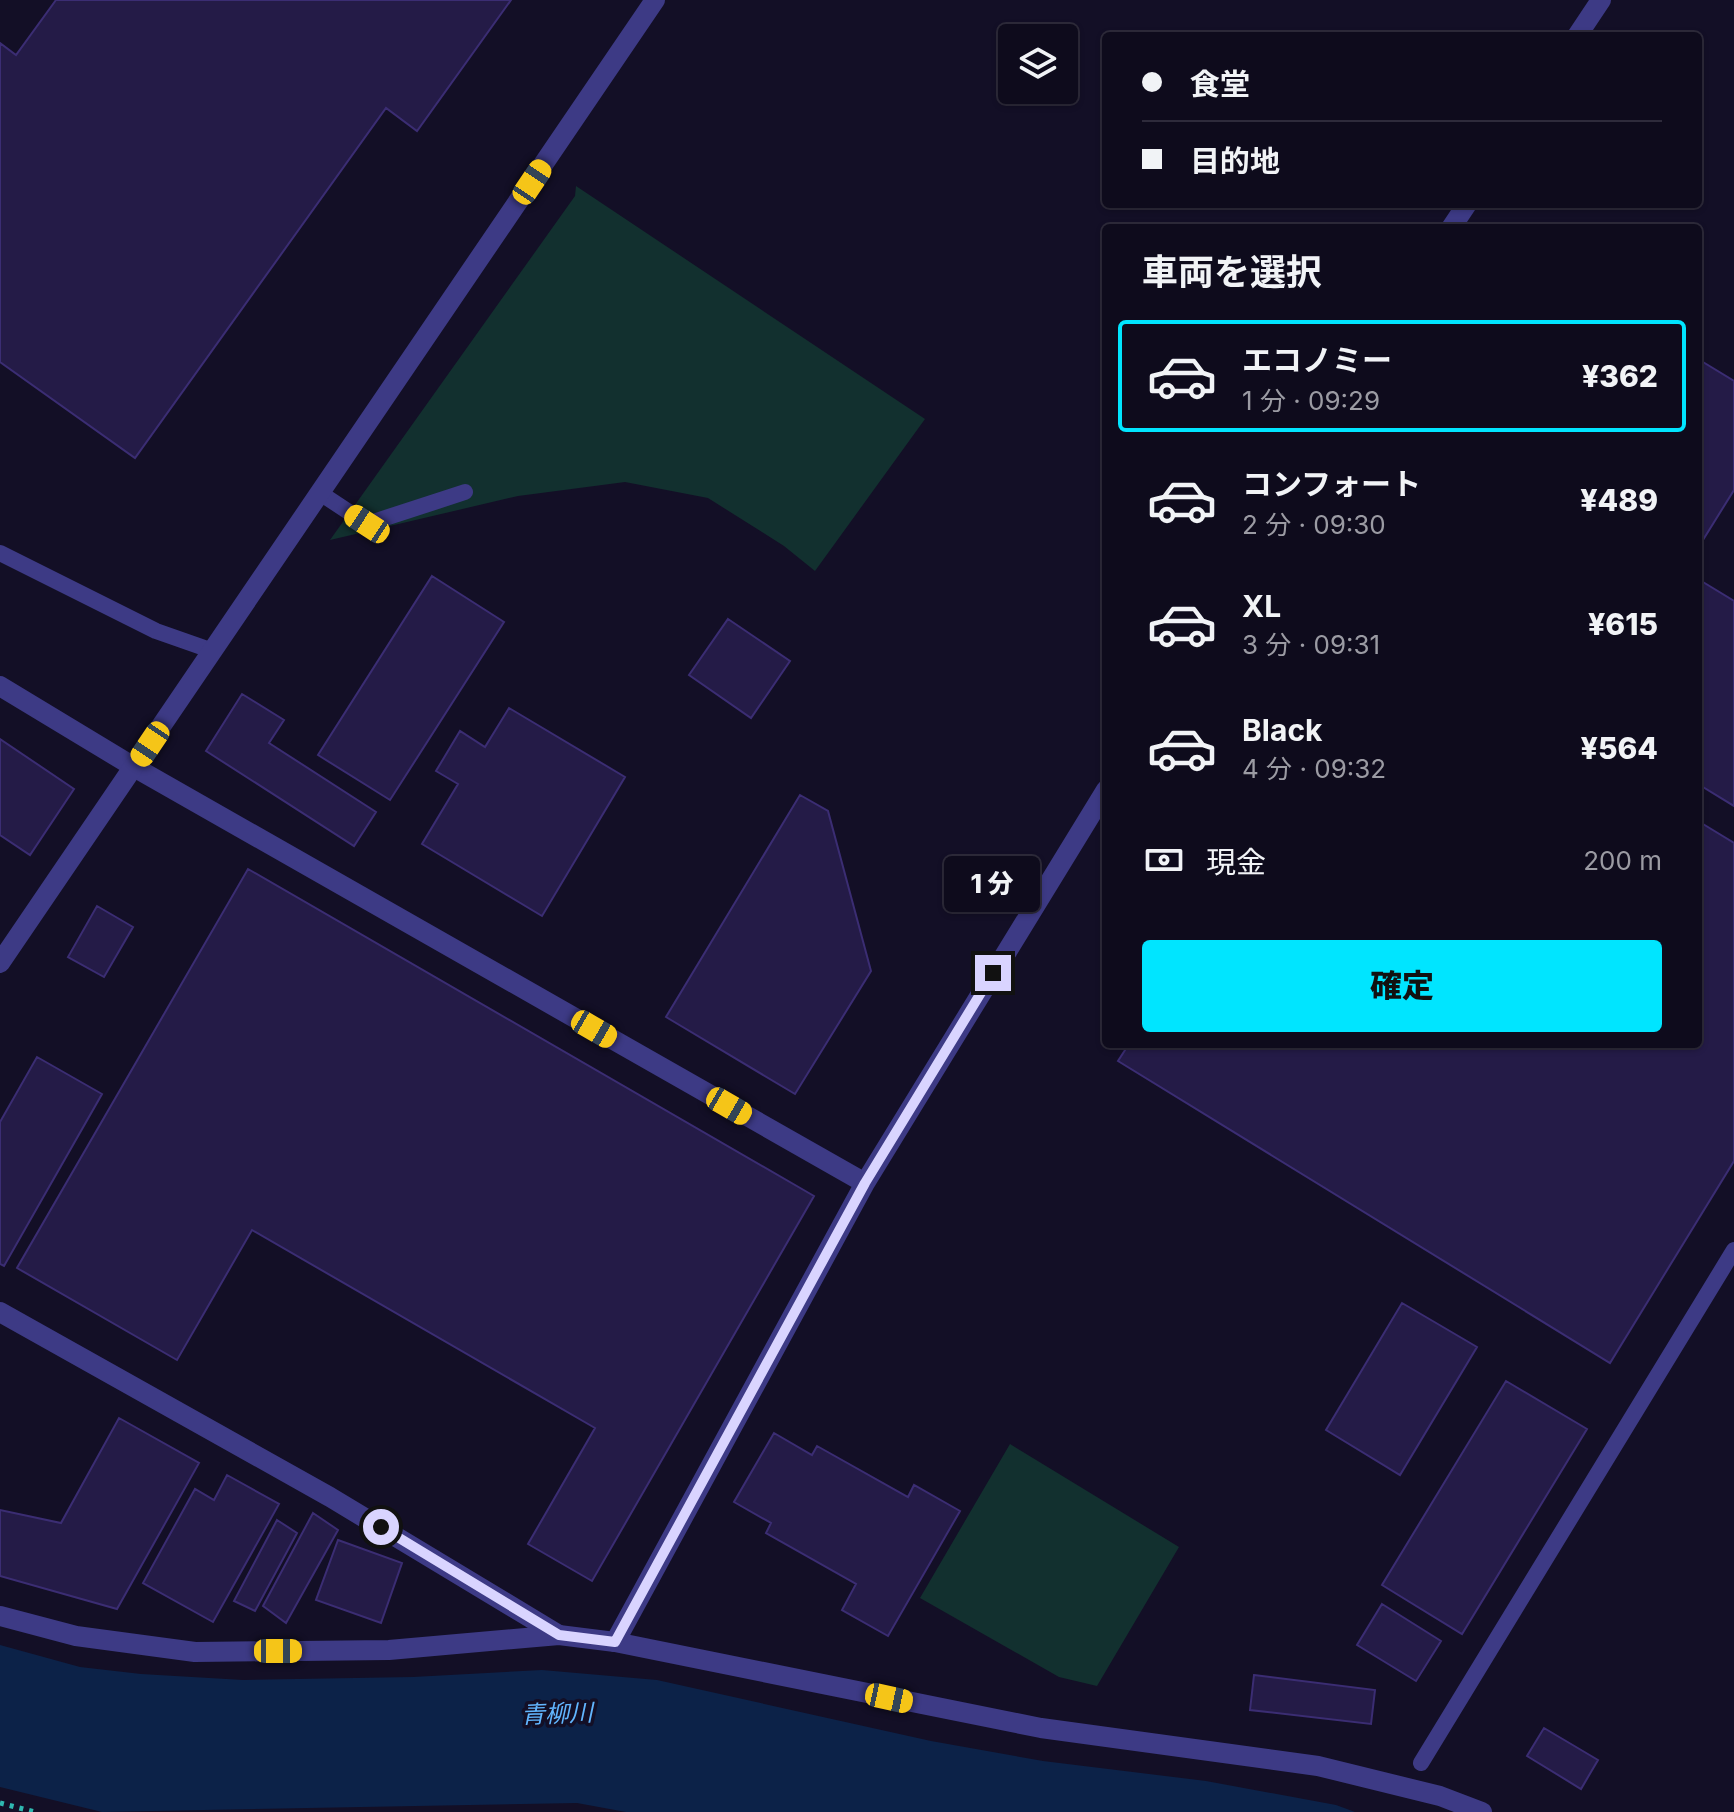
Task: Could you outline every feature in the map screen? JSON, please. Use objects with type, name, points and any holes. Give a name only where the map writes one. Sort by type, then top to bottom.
[{"type":"street","points":[[0,963],[655,0]]},
{"type":"street","points":[[1580,32],[1601,0]]},
{"type":"street","points":[[0,686],[134,767],[865,1183]]},
{"type":"street","points":[[615,1642],[865,1183],[1102,797]]},
{"type":"street","points":[[0,1312],[330,1497],[559,1635]]},
{"type":"street","points":[[0,1616],[76,1636],[195,1652],[389,1650],[559,1635],[615,1642],[1041,1728],[1318,1766],[1440,1796],[1482,1812]]},
{"type":"lane","points":[[320,493],[367,524],[465,492]]},
{"type":"lane","points":[[0,553],[156,631],[213,651]]},
{"type":"lane","points":[[1421,1763],[1734,1250]]},
{"type":"path","points":[[0,1803],[35,1812]]},
{"type":"green space","points":[[576,186],[925,419],[815,571],[784,546],[708,498],[625,482],[518,496],[330,540],[575,196]]},
{"type":"green space","points":[[1010,1444],[1179,1547],[1097,1686],[1059,1677],[920,1598]]},
{"type":"water","name":"青柳川","points":[[0,1645],[80,1667],[243,1680],[413,1677],[542,1670],[657,1680],[931,1741],[1043,1761],[1206,1781],[1336,1805],[1355,1812],[626,1812],[577,1803],[102,1812],[0,1787]]},
{"type":"building","points":[[56,0],[511,0],[417,131],[386,108],[135,458],[0,362],[0,43],[16,55]]},
{"type":"building","points":[[1702,361],[1734,381],[1734,490],[1702,542]]},
{"type":"building","points":[[432,576],[504,622],[390,800],[318,755]]},
{"type":"building","points":[[1702,581],[1734,601],[1734,806],[1702,786]]},
{"type":"building","points":[[728,619],[790,661],[751,718],[689,675]]},
{"type":"building","points":[[242,694],[284,720],[269,743],[376,812],[354,846],[206,751]]},
{"type":"building","points":[[509,708],[625,777],[542,916],[422,844],[458,784],[436,771],[460,731],[485,747]]},
{"type":"building","points":[[0,739],[74,789],[30,855],[0,835]]},
{"type":"building","points":[[800,795],[828,811],[871,971],[795,1094],[666,1017]]},
{"type":"building","points":[[1702,823],[1734,843],[1734,1161],[1610,1363],[1118,1061],[1126,1048],[1702,1048]]},
{"type":"building","points":[[248,869],[814,1196],[592,1581],[528,1544],[595,1428],[252,1230],[177,1360],[17,1268]]},
{"type":"building","points":[[97,906],[133,927],[104,977],[68,957]]},
{"type":"building","points":[[37,1057],[102,1094],[4,1266],[0,1264],[0,1122]]},
{"type":"building","points":[[1402,1303],[1477,1347],[1400,1475],[1326,1430]]},
{"type":"building","points":[[1506,1381],[1587,1429],[1462,1634],[1382,1585]]},
{"type":"building","points":[[119,1418],[199,1463],[117,1609],[0,1576],[0,1510],[61,1523]]},
{"type":"building","points":[[774,1433],[812,1455],[817,1446],[908,1497],[914,1485],[960,1511],[888,1636],[842,1610],[856,1584],[766,1533],[771,1523],[734,1502]]},
{"type":"building","points":[[227,1475],[279,1504],[213,1622],[143,1583],[195,1489],[214,1500]]},
{"type":"building","points":[[313,1513],[338,1530],[286,1623],[263,1606]]},
{"type":"building","points":[[277,1520],[297,1533],[255,1611],[234,1601]]},
{"type":"building","points":[[338,1540],[402,1563],[381,1623],[316,1600]]},
{"type":"building","points":[[1382,1604],[1441,1641],[1416,1681],[1357,1645]]},
{"type":"building","points":[[1254,1675],[1375,1690],[1371,1724],[1250,1710]]},
{"type":"building","points":[[1544,1728],[1598,1760],[1581,1789],[1527,1756]]},
{"type":"route","points":[[381,1527],[559,1635],[615,1642],[865,1183],[993,973]]}]
